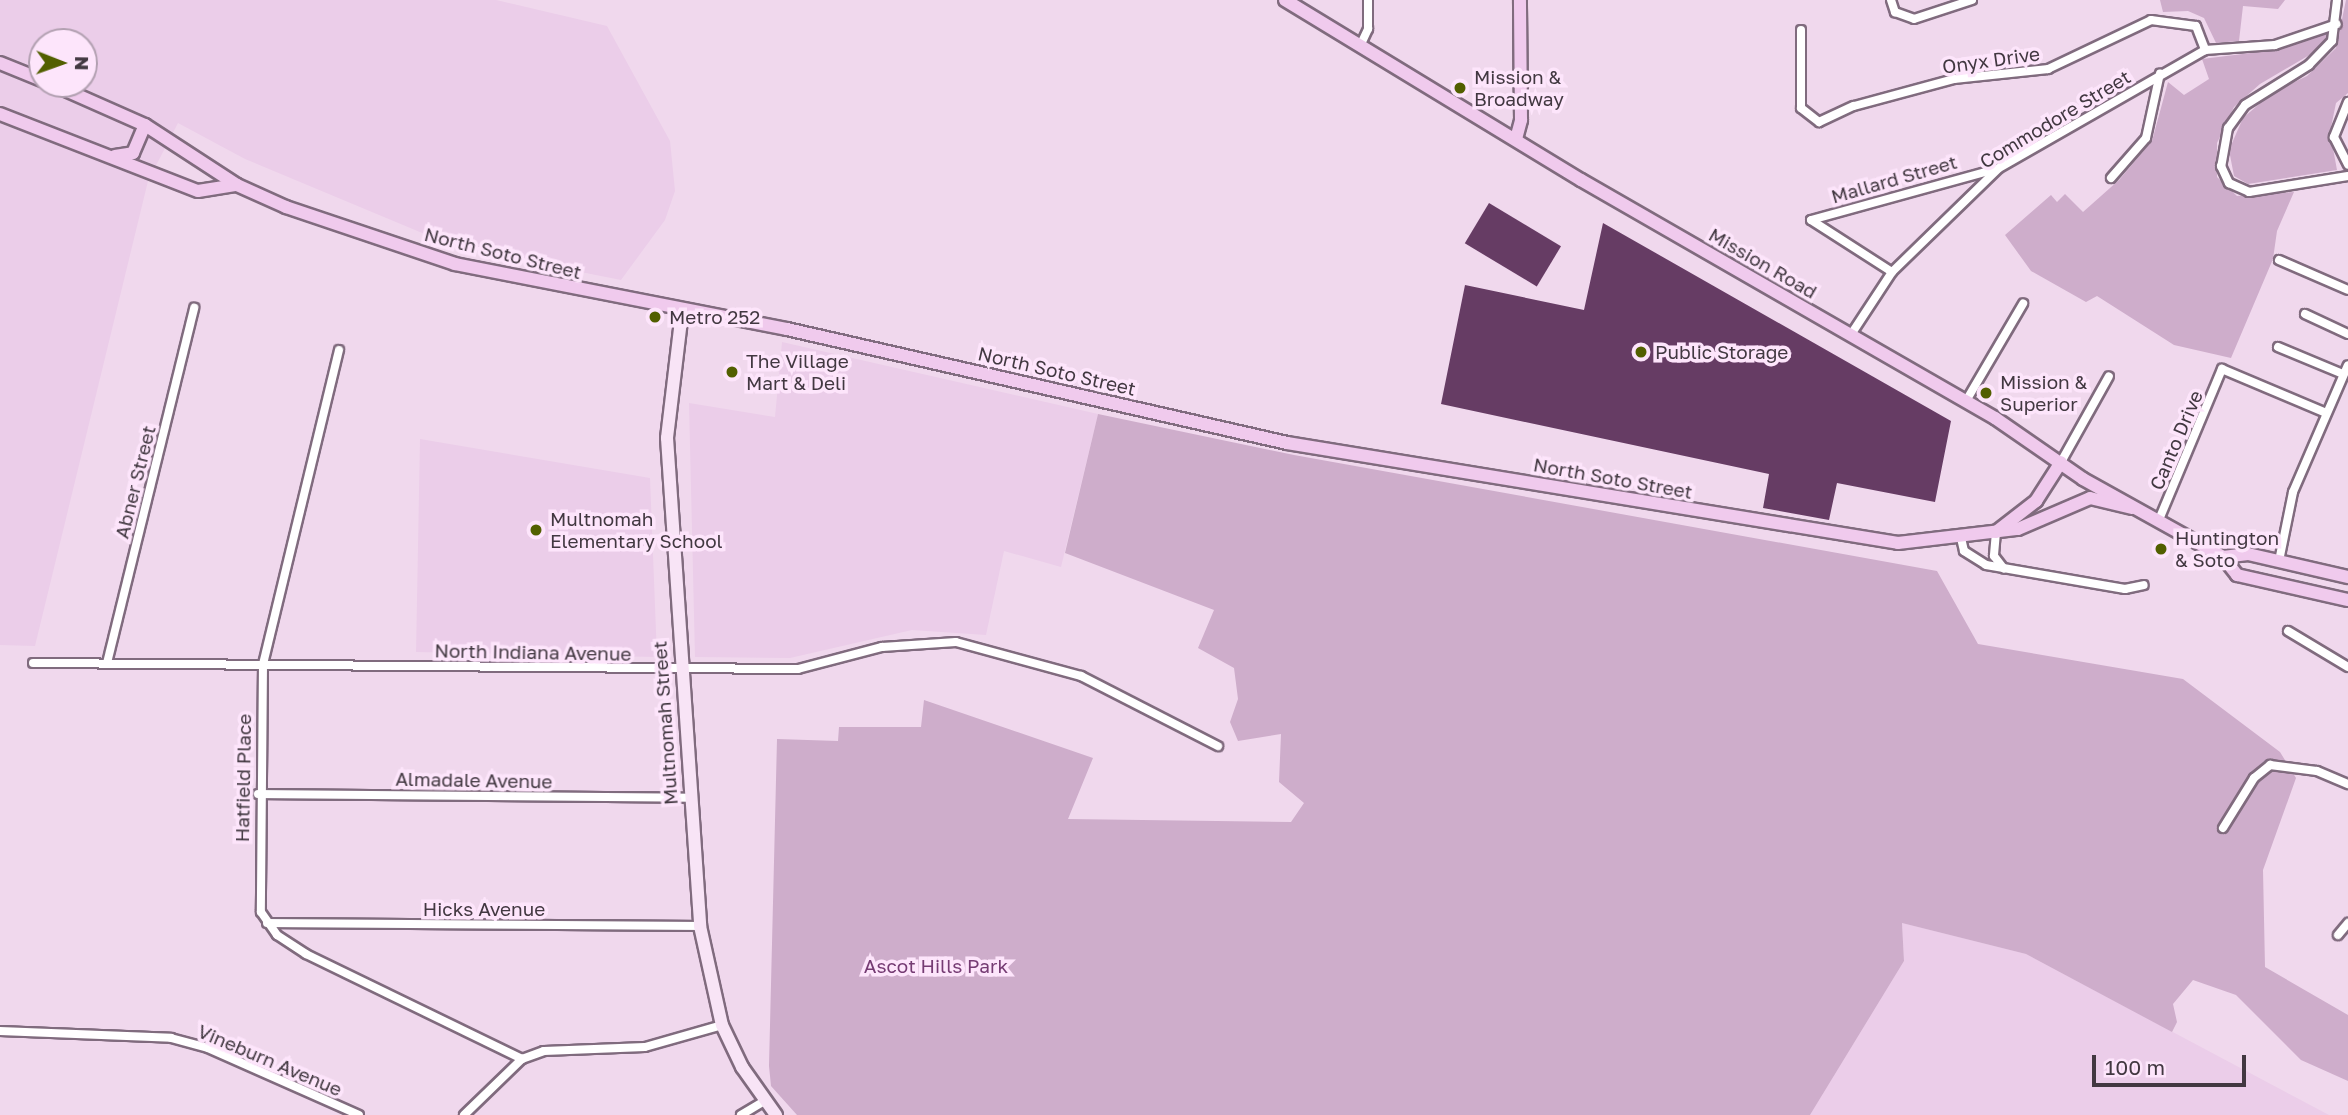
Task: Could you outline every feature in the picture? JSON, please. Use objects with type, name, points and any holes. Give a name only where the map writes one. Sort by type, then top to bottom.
[{"type":"main road","name":"Mission Road","points":[[1285,0],[1850,336],[1966,401],[2132,508],[2223,557],[2236,575],[2348,600]]},
{"type":"main road","points":[[1516,139],[1521,120],[1520,0]]},
{"type":"main road","points":[[0,63],[28,74]]},
{"type":"main road","name":"North Soto Street","points":[[84,98],[145,125],[237,185],[332,224],[455,264],[682,312],[800,332],[1287,443],[1898,543],[1996,532],[2036,501],[2061,462]]},
{"type":"main road","points":[[0,114],[115,156],[198,191],[237,185]]},
{"type":"main road","points":[[115,156],[133,153],[145,125]]},
{"type":"main road","points":[[1996,532],[2018,530],[2090,498],[2132,508]]},
{"type":"main road","points":[[2223,557],[2248,554],[2348,576]]},
{"type":"street","points":[[1361,44],[1368,29],[1368,0]]},
{"type":"street","points":[[1891,0],[1895,12],[1914,19],[1972,0]]},
{"type":"street","points":[[2337,0],[2337,24],[2323,53],[2245,104],[2228,128],[2221,166],[2229,183],[2249,192],[2348,177]]},
{"type":"street","name":"Onyx Drive","points":[[1801,30],[1801,108],[1819,122],[1854,106],[1954,79],[2048,69],[2151,20],[2196,26],[2206,50]]},
{"type":"street","name":"Commodore Street","points":[[1850,336],[1892,272],[1999,168],[2206,50],[2274,46],[2337,24]]},
{"type":"street","points":[[2111,178],[2146,138],[2160,74]]},
{"type":"street","points":[[2348,102],[2334,137],[2348,165]]},
{"type":"street","name":"Mallard Street","points":[[1892,272],[1811,220],[1999,168]]},
{"type":"street","points":[[2279,260],[2348,290]]},
{"type":"street","points":[[1966,401],[2023,304]]},
{"type":"street","name":"Abner Street","points":[[107,663],[194,308]]},
{"type":"street","name":"Multnomah Street","points":[[682,312],[667,438],[679,669],[700,926],[722,1025],[776,1115]]},
{"type":"street","points":[[2305,314],[2348,334]]},
{"type":"street","points":[[2278,347],[2343,374]]},
{"type":"street","name":"Hatfield Place","points":[[267,923],[257,896],[263,664],[339,350]]},
{"type":"street","points":[[2279,561],[2293,492],[2348,365]]},
{"type":"street","name":"Canto Drive","points":[[2158,522],[2222,369],[2326,413]]},
{"type":"street","points":[[2061,462],[2109,376]]},
{"type":"street","points":[[1996,532],[1994,556],[2004,569]]},
{"type":"street","points":[[1961,538],[1972,558],[2004,569],[2125,589],[2144,584]]},
{"type":"street","points":[[2288,631],[2348,667]]},
{"type":"street","name":"North Indiana Avenue","points":[[33,663],[798,668],[882,647],[956,642],[1081,676],[1218,746]]},
{"type":"street","points":[[2223,828],[2254,778],[2270,765],[2317,771],[2348,785]]},
{"type":"street","name":"Almadale Avenue","points":[[258,794],[689,798]]},
{"type":"street","points":[[267,923],[306,954],[522,1059]]},
{"type":"street","name":"Hicks Avenue","points":[[267,923],[700,926]]},
{"type":"street","points":[[2338,936],[2348,923]]},
{"type":"street","points":[[464,1115],[522,1059],[544,1051],[645,1047],[722,1025]]},
{"type":"street","name":"Vineburn Avenue","points":[[0,1031],[171,1038],[208,1048],[359,1115]]},
{"type":"street","points":[[741,1115],[766,1100]]},
{"type":"shaded area","points":[[0,0],[496,0],[607,26],[670,141],[675,191],[665,220],[621,280],[471,250],[427,235],[245,159],[178,123],[148,181],[35,646],[0,645]]},
{"type":"shaded area","points":[[782,342],[1098,414],[1061,567],[1004,551],[986,635],[912,630],[790,658],[695,657],[689,403],[775,417]]},
{"type":"shaded area","name":"Multnomah Elementary School","points":[[420,439],[650,478],[657,657],[416,652]]},
{"type":"shaded area","points":[[1902,923],[2026,954],[2329,1115],[1810,1115],[1904,961]]},
{"type":"green space","points":[[2160,0],[2285,0],[2278,9],[2243,6],[2239,41],[2216,43],[2204,18],[2188,11],[2163,12]]},
{"type":"green space","points":[[2346,0],[2348,93],[2336,103],[2330,132],[2337,170],[2248,184],[2234,176],[2229,150],[2243,118],[2273,92],[2307,76],[2336,48]]},
{"type":"green space","points":[[2324,32],[2329,36],[2318,50],[2260,84],[2234,107],[2217,143],[2217,177],[2237,196],[2294,192],[2277,231],[2273,259],[2231,358],[2174,345],[2097,296],[2086,302],[2031,271],[2005,235],[2051,195],[2057,202],[2065,194],[2083,212],[2119,180],[2152,141],[2168,82],[2184,95],[2209,79],[2202,59],[2275,50]]},
{"type":"green space","name":"Ascot Hills Park","points":[[1098,414],[1294,455],[1937,571],[1978,644],[2183,679],[2280,752],[2296,778],[2263,870],[2265,967],[2348,1015],[2348,1081],[2301,1060],[2236,995],[2193,980],[2173,1004],[2177,1022],[2172,1032],[2026,954],[1902,923],[1904,961],[1810,1115],[797,1115],[771,1086],[769,1066],[777,739],[838,741],[839,727],[921,727],[924,700],[1093,758],[1068,819],[1291,822],[1304,803],[1279,782],[1281,734],[1238,741],[1230,722],[1238,699],[1234,668],[1198,648],[1214,610],[1065,553]]},
{"type":"building","points":[[1489,203],[1561,246],[1537,287],[1465,243]]},
{"type":"building","name":"Public Storage","points":[[1603,223],[1951,421],[1935,502],[1837,483],[1829,520],[1763,508],[1769,474],[1441,404],[1465,285],[1584,310]]},
{"type":"place","name":"Mission & Broadway","points":[[1460,88]]},
{"type":"place","name":"Metro 252","points":[[655,317]]},
{"type":"place","name":"Public Storage","points":[[1641,352]]},
{"type":"place","name":"The Village Mart & Deli","points":[[732,372]]},
{"type":"place","name":"Mission & Superior","points":[[1986,393]]},
{"type":"place","name":"Multnomah Elementary School","points":[[536,530]]},
{"type":"place","name":"Huntington & Soto","points":[[2161,549]]}]
